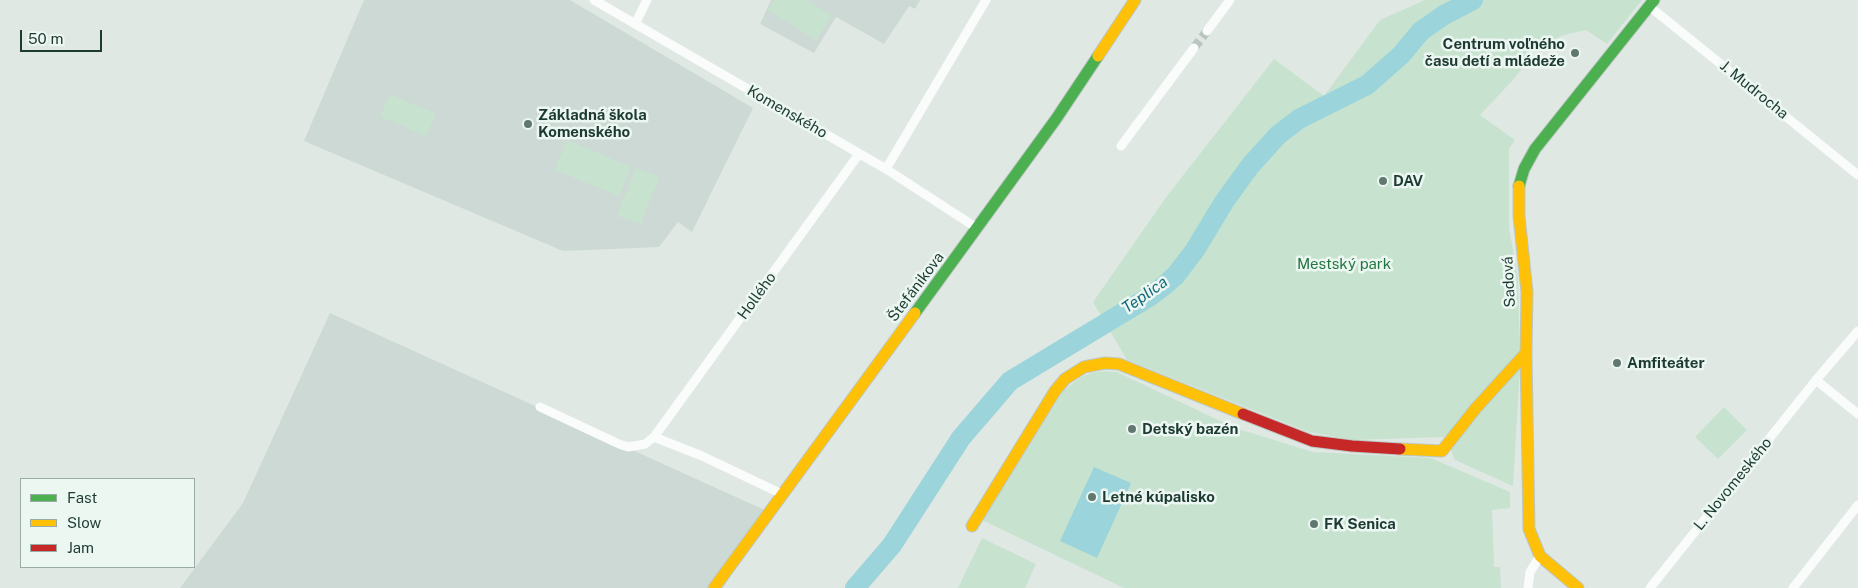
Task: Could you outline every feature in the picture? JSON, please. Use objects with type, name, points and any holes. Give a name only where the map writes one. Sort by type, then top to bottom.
[{"type":"street","name":"Komenského","points":[[594,0],[886,169],[977,228]]},
{"type":"street","points":[[635,24],[647,0]]},
{"type":"street","points":[[886,169],[986,0]]},
{"type":"street","name":"Štefánikova","points":[[714,588],[1056,120],[1135,0]]},
{"type":"street","points":[[1207,31],[1230,0]]},
{"type":"street","name":"J. Mudrocha","points":[[1652,3],[1858,175]]},
{"type":"street","name":"Sadová","points":[[1578,588],[1540,556],[1529,529],[1526,353],[1527,292],[1518,201],[1519,185],[1524,169],[1534,149],[1652,3]]},
{"type":"street","points":[[1121,146],[1194,48]]},
{"type":"street","name":"Hollého","points":[[654,437],[860,154]]},
{"type":"street","name":"L. Novomeského","points":[[1650,588],[1816,380],[1858,331]]},
{"type":"street","points":[[972,526],[1055,391],[1065,379],[1084,367],[1105,363],[1119,364],[1312,441],[1352,446],[1442,451],[1476,408],[1526,353]]},
{"type":"street","points":[[1816,380],[1858,414]]},
{"type":"street","points":[[540,407],[628,447],[644,444],[654,437],[702,456],[782,494]]},
{"type":"street","points":[[1793,588],[1858,505]]},
{"type":"street","points":[[1528,588],[1530,572],[1540,556]]},
{"type":"shaded area","name":"Základná škola Komenského","points":[[364,0],[570,0],[753,108],[692,232],[678,222],[659,247],[563,251],[304,141]]},
{"type":"shaded area","points":[[771,0],[920,0],[915,9],[909,6],[884,44],[836,17],[814,53],[760,24]]},
{"type":"shaded area","points":[[330,313],[769,512],[723,588],[180,588],[243,503]]},
{"type":"green space","points":[[774,0],[808,0],[832,16],[816,40],[768,10]]},
{"type":"green space","name":"Mestský park","points":[[1425,0],[1642,0],[1607,44],[1586,30],[1564,35],[1532,47],[1526,54],[1529,60],[1480,115],[1515,140],[1509,149],[1509,228],[1518,277],[1520,367],[1513,486],[1455,460],[1445,437],[1353,440],[1309,432],[1127,360],[1093,302],[1167,196],[1274,59],[1324,96],[1380,20]]},
{"type":"green space","points":[[390,94],[436,114],[426,136],[380,116]]},
{"type":"green space","points":[[567,140],[631,167],[619,196],[555,170]]},
{"type":"green space","points":[[636,168],[659,177],[641,224],[617,216]]},
{"type":"green space","points":[[1105,371],[1117,372],[1235,428],[1313,452],[1431,458],[1510,492],[1510,508],[1492,510],[1494,567],[1500,567],[1501,588],[1124,588],[982,520],[1063,391],[1081,377]]},
{"type":"green space","points":[[1724,407],[1747,430],[1718,459],[1695,437]]},
{"type":"green space","points":[[982,538],[1036,564],[1025,588],[958,588]]},
{"type":"water","points":[[1094,467],[1131,483],[1097,558],[1060,541]]},
{"type":"waterway","name":"Teplica","points":[[855,588],[892,545],[961,438],[1010,381],[1149,297],[1165,285],[1176,275],[1195,250],[1224,202],[1250,166],[1278,135],[1299,119],[1367,85],[1401,55],[1421,31],[1444,15],[1473,0]]},
{"type":"tunnel","points":[[1194,48],[1207,31]]},
{"type":"traffic: fast","points":[[1519,186],[1524,169],[1535,149],[1654,0]]},
{"type":"traffic: fast","points":[[915,313],[1056,119],[1098,56]]},
{"type":"traffic: slow","points":[[1098,56],[1135,0]]},
{"type":"traffic: slow","points":[[1519,186],[1519,216],[1527,292],[1526,353],[1529,529],[1540,556],[1578,588]]},
{"type":"traffic: slow","points":[[714,588],[915,313]]},
{"type":"traffic: slow","points":[[1400,449],[1442,451],[1476,408],[1526,353]]},
{"type":"traffic: slow","points":[[972,526],[1055,391],[1065,379],[1084,367],[1105,363],[1119,364],[1243,414]]},
{"type":"traffic: jam","points":[[1243,414],[1312,441],[1400,449]]},
{"type":"place","name":"Centrum voľného času detí a mládeže","points":[[1575,53]]},
{"type":"place","name":"Základná škola Komenského","points":[[528,124]]},
{"type":"place","name":"DAV","points":[[1383,181]]},
{"type":"place","name":"Amfiteáter","points":[[1617,363]]},
{"type":"place","name":"Detský bazén","points":[[1132,429]]},
{"type":"place","name":"Letné kúpalisko","points":[[1092,497]]},
{"type":"place","name":"FK Senica","points":[[1314,524]]}]
